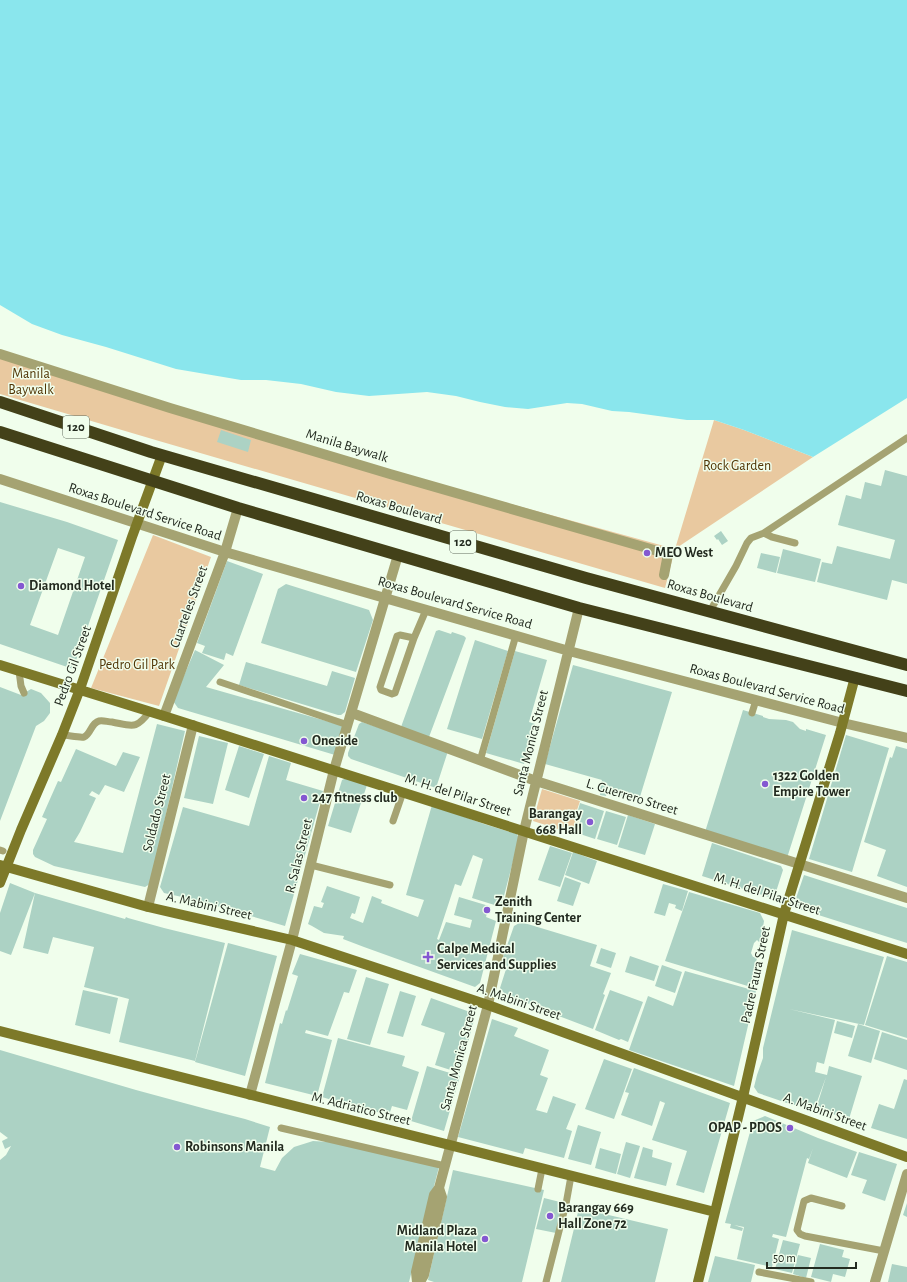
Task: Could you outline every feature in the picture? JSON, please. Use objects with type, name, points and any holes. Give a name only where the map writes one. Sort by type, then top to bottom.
[{"type":"highway","name":"Roxas Boulevard","points":[[0,402],[162,454],[586,578],[907,665]]},
{"type":"highway","name":"120","points":[[0,432],[238,508],[579,608],[907,691]]},
{"type":"main road","name":"Pedro Gil Street","points":[[0,883],[3,866],[62,735],[80,689],[136,524],[162,454]]},
{"type":"main road","name":"M. H. del Pilar Street","points":[[0,665],[150,711],[907,954]]},
{"type":"main road","name":"Padre Faura Street","points":[[698,1282],[743,1097],[784,914],[855,677]]},
{"type":"main road","name":"A. Mabini Street","points":[[3,866],[148,907],[292,940],[488,1006],[907,1157]]},
{"type":"main road","name":"M. Adriatico Street","points":[[0,1031],[715,1212]]},
{"type":"street","name":"Manila Baywalk","points":[[0,354],[170,408],[383,472],[668,554],[664,575]]},
{"type":"street","name":"Roxas Boulevard Service Road","points":[[0,479],[224,552],[569,651],[842,723],[907,738]]},
{"type":"street","name":"Cuarteles Street","points":[[164,716],[224,552],[238,508]]},
{"type":"street","name":"R. Salas Street","points":[[250,1094],[292,940],[334,770],[398,555]]},
{"type":"street","name":"Santa Monica Street","points":[[418,1282],[416,1272],[434,1195],[439,1188],[488,1006],[524,831],[579,608]]},
{"type":"street","name":"L. Guerrero Street","points":[[352,713],[536,781],[907,898]]},
{"type":"street","name":"Soldado Street","points":[[148,907],[193,725]]},
{"type":"street","points":[[875,1282],[907,1174]]},
{"type":"lane","points":[[710,611],[751,538],[764,533],[907,438]]},
{"type":"lane","points":[[764,533],[772,537],[795,543]]},
{"type":"lane","points":[[414,638],[400,635],[397,636],[380,687],[381,690],[392,694],[395,693],[414,638],[426,610]]},
{"type":"lane","points":[[480,761],[516,635]]},
{"type":"lane","points":[[19,671],[21,686],[24,693]]},
{"type":"lane","points":[[220,682],[348,725]]},
{"type":"lane","points":[[752,713],[756,700]]},
{"type":"lane","points":[[62,735],[86,736],[94,724],[99,721],[132,726],[139,724],[150,711]]},
{"type":"lane","points":[[393,821],[403,792]]},
{"type":"lane","points":[[311,865],[390,885]]},
{"type":"lane","points":[[281,1128],[445,1166]]},
{"type":"lane","points":[[538,1189],[542,1169]]},
{"type":"lane","points":[[546,1282],[566,1204],[571,1176]]},
{"type":"lane","points":[[842,1206],[811,1198],[804,1201],[797,1230],[800,1234],[805,1236],[884,1251]]},
{"type":"lane","points":[[759,1272],[811,1282]]},
{"type":"green space","name":"Manila Baywalk","points":[[0,351],[262,433],[467,492],[675,549],[665,588],[0,394]]},
{"type":"green space","name":"Rock Garden","points":[[714,420],[813,457],[675,549]]},
{"type":"green space","name":"Pedro Gil Park","points":[[153,535],[211,557],[159,706],[91,688]]},
{"type":"green space","points":[[542,789],[580,801],[577,810],[582,812],[574,834],[533,821]]},
{"type":"water","points":[[0,0],[907,0],[907,398],[813,457],[714,420],[687,420],[612,411],[582,404],[567,403],[528,409],[505,407],[456,396],[427,392],[369,396],[336,392],[301,384],[266,380],[241,380],[176,369],[62,335],[32,324],[0,305]]},
{"type":"building","points":[[221,430],[251,440],[248,452],[217,442]]},
{"type":"building","points":[[885,470],[907,476],[907,584],[892,580],[887,600],[817,582],[822,562],[832,564],[837,546],[890,559],[895,540],[838,525],[846,495],[861,499],[865,482],[881,486]]},
{"type":"building","points":[[0,502],[67,522],[118,540],[73,669],[0,644]],"holes":[[[58,548],[85,557],[58,635],[30,625]]]},
{"type":"building","points":[[721,531],[728,541],[722,545],[714,536]]},
{"type":"building","points":[[783,549],[821,559],[815,582],[777,573]]},
{"type":"building","points":[[761,553],[780,557],[776,573],[757,568]]},
{"type":"building","points":[[227,561],[263,574],[233,656],[226,653],[224,660],[202,653],[205,646],[197,643]]},
{"type":"building","points":[[286,584],[369,610],[373,620],[356,672],[261,643],[278,589]]},
{"type":"building","points":[[439,630],[451,634],[452,632],[466,638],[429,737],[401,727],[436,631]]},
{"type":"building","points":[[475,640],[508,651],[482,739],[447,729]]},
{"type":"building","points":[[195,650],[224,665],[206,687],[344,726],[335,755],[178,708],[173,701]]},
{"type":"building","points":[[515,651],[547,660],[529,722],[535,724],[524,764],[486,753]]},
{"type":"building","points":[[246,662],[327,686],[332,671],[355,678],[345,712],[338,715],[239,685]]},
{"type":"building","points":[[573,665],[672,692],[639,800],[607,792],[606,796],[600,795],[601,790],[599,789],[602,780],[545,764]]},
{"type":"building","points":[[0,687],[21,695],[31,689],[41,693],[50,703],[50,713],[44,721],[36,726],[0,821]]},
{"type":"building","name":"1322 Golden Empire Tower","points":[[743,710],[769,719],[793,722],[800,729],[806,731],[806,729],[826,735],[787,858],[705,832]]},
{"type":"building","points":[[362,722],[448,751],[436,788],[351,759],[348,756],[348,753],[359,724]]},
{"type":"building","points":[[157,724],[185,731],[150,884],[145,887],[54,866],[35,857],[33,850],[47,819],[42,817],[58,781],[61,782],[76,749],[116,766],[123,752],[140,757],[124,792],[105,785],[99,795],[92,791],[89,795],[96,798],[74,842],[123,853]]},
{"type":"building","points":[[846,735],[889,748],[852,872],[809,859]]},
{"type":"building","points":[[199,736],[228,743],[213,804],[184,798]]},
{"type":"building","points":[[239,746],[264,754],[249,798],[225,790]]},
{"type":"building","points":[[896,746],[907,749],[907,887],[877,876],[886,850],[864,842],[890,757],[892,758]]},
{"type":"building","points":[[269,756],[291,763],[286,780],[323,791],[285,926],[200,901],[164,893],[160,887],[183,807],[249,826]]},
{"type":"building","points":[[346,778],[367,785],[351,833],[328,826],[342,780]]},
{"type":"building","name":"Barangay 668 Hall","points":[[580,803],[604,811],[595,839],[577,833],[583,811],[578,810]]},
{"type":"building","points":[[432,805],[517,834],[519,839],[501,907],[472,898],[483,859],[473,855],[461,886],[455,884],[437,939],[439,940],[446,922],[470,928],[472,920],[454,915],[459,897],[489,906],[486,917],[496,921],[480,983],[475,987],[343,939],[344,936],[324,933],[308,924],[314,906],[322,908],[324,903],[321,902],[327,886],[360,897],[355,914],[352,913],[350,918],[363,923],[372,896],[382,900],[381,903],[418,917],[424,900],[406,895]]},
{"type":"building","points":[[606,811],[626,817],[617,845],[597,839]]},
{"type":"building","points":[[628,815],[655,824],[645,855],[618,847]]},
{"type":"building","points":[[712,843],[781,866],[783,870],[775,895],[772,898],[702,876]]},
{"type":"building","points":[[550,846],[572,853],[560,887],[538,880]]},
{"type":"building","points":[[573,852],[597,861],[589,884],[565,875]]},
{"type":"building","points":[[804,875],[907,908],[907,943],[793,907]]},
{"type":"building","points":[[565,877],[581,883],[573,906],[557,901]]},
{"type":"building","points":[[10,883],[35,893],[11,955],[0,951],[0,913]]},
{"type":"building","points":[[663,884],[688,891],[682,911],[675,908],[676,905],[669,903],[665,916],[654,913]]},
{"type":"building","points":[[689,892],[760,913],[764,921],[761,940],[759,942],[757,940],[754,943],[751,953],[753,957],[757,958],[751,987],[665,961]]},
{"type":"building","points":[[35,893],[125,919],[126,917],[225,943],[195,1061],[119,1042],[129,999],[84,987],[94,947],[53,937],[48,954],[23,948]]},
{"type":"building","points":[[521,922],[597,945],[590,966],[611,973],[593,1029],[504,993],[500,988],[507,966],[502,963],[502,960],[514,926]]},
{"type":"building","points":[[792,930],[884,957],[864,1025],[789,1009],[835,1020],[824,1064],[817,1062],[815,1072],[827,1075],[829,1066],[862,1076],[849,1119],[816,1109],[826,1077],[814,1110],[758,1093],[754,1087],[763,1058],[763,1048]]},
{"type":"building","points":[[228,943],[277,956],[245,1076],[195,1062]]},
{"type":"building","points":[[601,948],[616,953],[611,968],[596,963]]},
{"type":"building","points":[[300,954],[357,970],[349,993],[344,992],[328,1036],[306,1030],[305,1033],[332,1040],[317,1096],[265,1083],[280,1023],[282,1024],[286,1010],[287,1011],[298,976],[292,974]]},
{"type":"building","points":[[630,956],[659,966],[654,981],[625,972]]},
{"type":"building","points":[[887,956],[907,962],[907,1038],[865,1025]]},
{"type":"building","points":[[662,965],[682,972],[675,993],[655,986]]},
{"type":"building","points":[[685,971],[756,991],[734,1086],[629,1050],[648,996],[673,1006]]},
{"type":"building","points":[[366,977],[389,984],[370,1045],[347,1039]]},
{"type":"building","points":[[83,990],[118,998],[110,1034],[75,1025]]},
{"type":"building","points":[[610,990],[643,1002],[628,1042],[595,1030]]},
{"type":"building","points":[[400,991],[416,996],[403,1037],[387,1033]]},
{"type":"building","points":[[431,998],[470,1012],[473,1015],[474,1020],[460,1073],[435,1065],[445,1033],[421,1025]]},
{"type":"building","points":[[492,1019],[518,1028],[514,1036],[549,1050],[540,1075],[548,1078],[536,1110],[547,1113],[553,1096],[576,1104],[566,1129],[572,1131],[564,1158],[525,1148],[523,1154],[458,1137]]},
{"type":"building","points":[[837,1021],[855,1026],[852,1038],[834,1033]]},
{"type":"building","points":[[858,1024],[880,1031],[871,1063],[848,1056]]},
{"type":"building","points":[[882,1032],[907,1040],[907,1070],[874,1059]]},
{"type":"building","points":[[338,1038],[405,1056],[402,1066],[419,1072],[407,1110],[392,1106],[389,1115],[377,1112],[372,1113],[369,1110],[343,1103],[339,1104],[335,1101],[322,1097]]},
{"type":"building","name":"Robinsons Manila","points":[[0,1050],[270,1127],[260,1167],[275,1171],[282,1158],[294,1147],[313,1141],[329,1142],[439,1167],[409,1282],[0,1282],[0,1160],[6,1155],[11,1146],[5,1149],[2,1141],[8,1138],[0,1132]]},
{"type":"building","points":[[604,1059],[632,1069],[614,1119],[585,1109]]},
{"type":"building","points":[[427,1066],[460,1076],[444,1131],[411,1121]]},
{"type":"building","points":[[634,1068],[730,1103],[704,1193],[676,1185],[687,1151],[652,1140],[665,1103],[660,1101],[652,1126],[621,1115],[629,1093],[625,1092]]},
{"type":"building","points":[[904,1079],[907,1080],[907,1139],[871,1128],[879,1104],[894,1109]]},
{"type":"building","points":[[765,1116],[857,1152],[847,1178],[808,1163],[813,1148],[809,1159],[807,1158],[786,1237],[773,1234],[772,1237],[779,1239],[772,1267],[737,1259],[744,1227],[734,1225],[743,1228],[742,1231],[730,1228],[731,1224],[725,1223],[753,1121]]},
{"type":"building","points":[[578,1125],[601,1132],[591,1165],[568,1159]]},
{"type":"building","points":[[626,1142],[640,1146],[630,1178],[617,1174]]},
{"type":"building","points":[[643,1147],[653,1150],[652,1157],[672,1163],[666,1186],[634,1178]]},
{"type":"building","points":[[600,1148],[621,1154],[616,1174],[595,1168]]},
{"type":"building","points":[[859,1152],[897,1164],[885,1201],[862,1193],[867,1180],[851,1175]]},
{"type":"building","name":"Midland Plaza Manila Hotel","points":[[453,1170],[544,1190],[522,1282],[434,1282],[428,1280]]},
{"type":"building","name":"Barangay 669 Hall Zone 72","points":[[544,1198],[564,1203],[556,1233],[536,1229]]},
{"type":"building","points":[[907,1203],[907,1217],[903,1215]]},
{"type":"building","points":[[579,1208],[668,1229],[655,1282],[561,1282]]},
{"type":"building","points":[[783,1240],[800,1244],[792,1273],[775,1269]]},
{"type":"building","points":[[820,1244],[844,1250],[842,1257],[850,1259],[845,1277],[833,1274],[831,1282],[811,1277]]},
{"type":"building","points":[[798,1255],[811,1258],[806,1278],[793,1274]]},
{"type":"building","points":[[715,1256],[755,1265],[751,1282],[708,1282]]},
{"type":"building","points":[[892,1264],[907,1267],[907,1282],[888,1282]]},
{"type":"place","name":"MEO West","points":[[647,553]]},
{"type":"place","name":"Diamond Hotel","points":[[21,586]]},
{"type":"place","name":"Oneside","points":[[304,741]]},
{"type":"place","name":"1322 Golden Empire Tower","points":[[765,784]]},
{"type":"place","name":"247 fitness club","points":[[304,798]]},
{"type":"place","name":"Barangay 668 Hall","points":[[590,822]]},
{"type":"place","name":"Zenith Training Center","points":[[487,910]]},
{"type":"place","name":"Calpe Medical Services and Supplies","points":[[428,957]]},
{"type":"place","name":"OPAP - PDOS","points":[[790,1128]]},
{"type":"place","name":"Robinsons Manila","points":[[177,1147]]},
{"type":"place","name":"Barangay 669 Hall Zone 72","points":[[550,1216]]},
{"type":"place","name":"Midland Plaza Manila Hotel","points":[[485,1239]]}]
